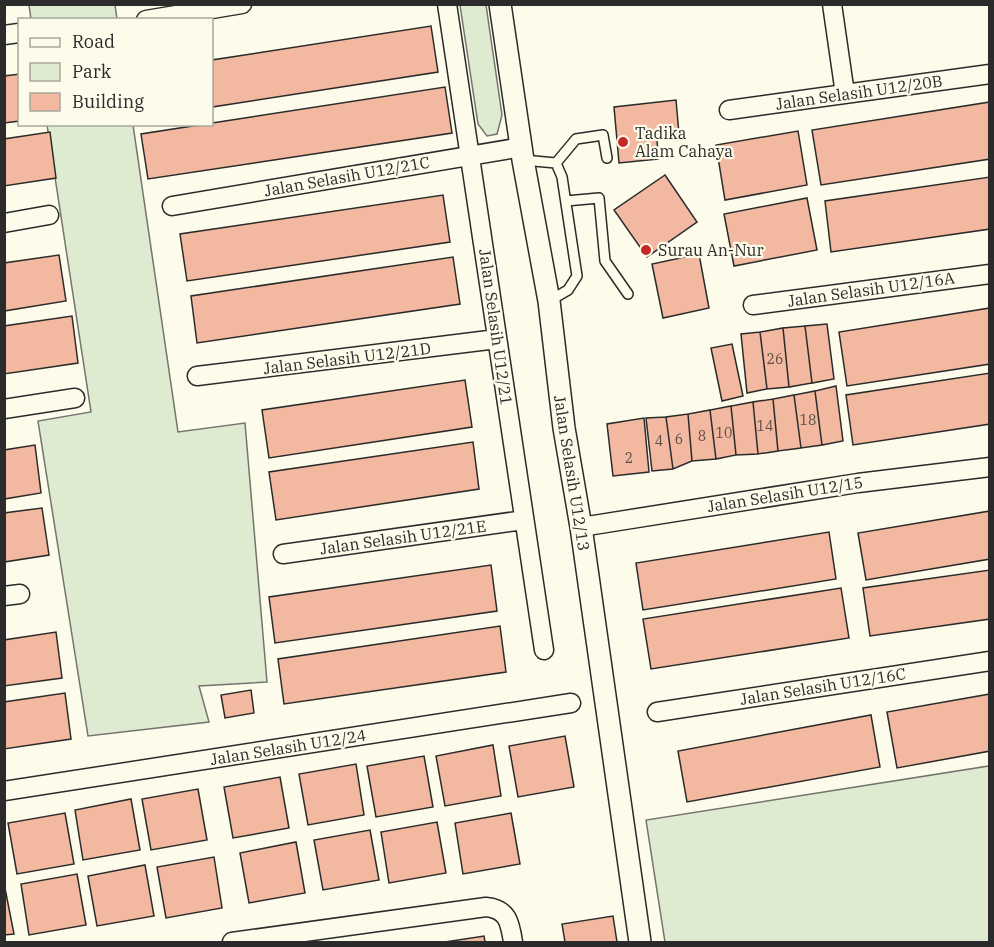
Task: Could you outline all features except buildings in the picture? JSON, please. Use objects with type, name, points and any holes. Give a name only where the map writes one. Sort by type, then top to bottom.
[{"type":"street","points":[[158,18],[242,4]]},
{"type":"street","name":"Jalan Selasih U12/21","points":[[447,4],[544,650]]},
{"type":"street","name":"Jalan Selasih U12/13","points":[[500,4],[549,301],[564,428],[581,527],[640,942]]},
{"type":"street","points":[[832,4],[845,93]]},
{"type":"street","name":"Jalan Selasih U12/20B","points":[[729,110],[990,74]]},
{"type":"street","name":"Jalan Selasih U12/21C","points":[[172,206],[471,154],[523,153]]},
{"type":"street","points":[[4,223],[49,215]]},
{"type":"street","name":"Jalan Selasih U12/16A","points":[[753,305],[990,274]]},
{"type":"street","name":"Jalan Selasih U12/21D","points":[[197,376],[497,339]]},
{"type":"street","points":[[4,409],[75,398]]},
{"type":"street","name":"Jalan Selasih U12/15","points":[[581,527],[858,483],[990,466]]},
{"type":"street","name":"Jalan Selasih U12/21E","points":[[283,554],[524,520]]},
{"type":"street","name":"Jalan Selasih U12/16C","points":[[657,712],[990,661]]},
{"type":"street","name":"Jalan Selasih U12/24","points":[[4,791],[571,703]]},
{"type":"street","points":[[232,942],[499,908],[507,915],[513,942]]},
{"type":"lane","points":[[556,164],[576,139],[603,135],[607,158]]},
{"type":"lane","points":[[523,153],[556,164],[562,177],[577,276],[568,291],[549,301]]},
{"type":"lane","points":[[566,201],[599,198],[605,261],[628,294]]},
{"type":"green space","points":[[29,5],[115,5],[117,18],[31,18]]},
{"type":"green space","points":[[460,5],[486,5],[502,115],[497,134],[487,136],[478,124]]},
{"type":"green space","points":[[47,126],[133,126],[178,432],[245,423],[267,682],[199,686],[209,722],[88,736],[38,421],[91,412]]},
{"type":"green space","points":[[989,766],[989,942],[665,942],[646,820]]},
{"type":"place","name":"Tadika Alam Cahaya","points":[[623,142]]},
{"type":"place","name":"Surau An-Nur","points":[[646,250]]}]
